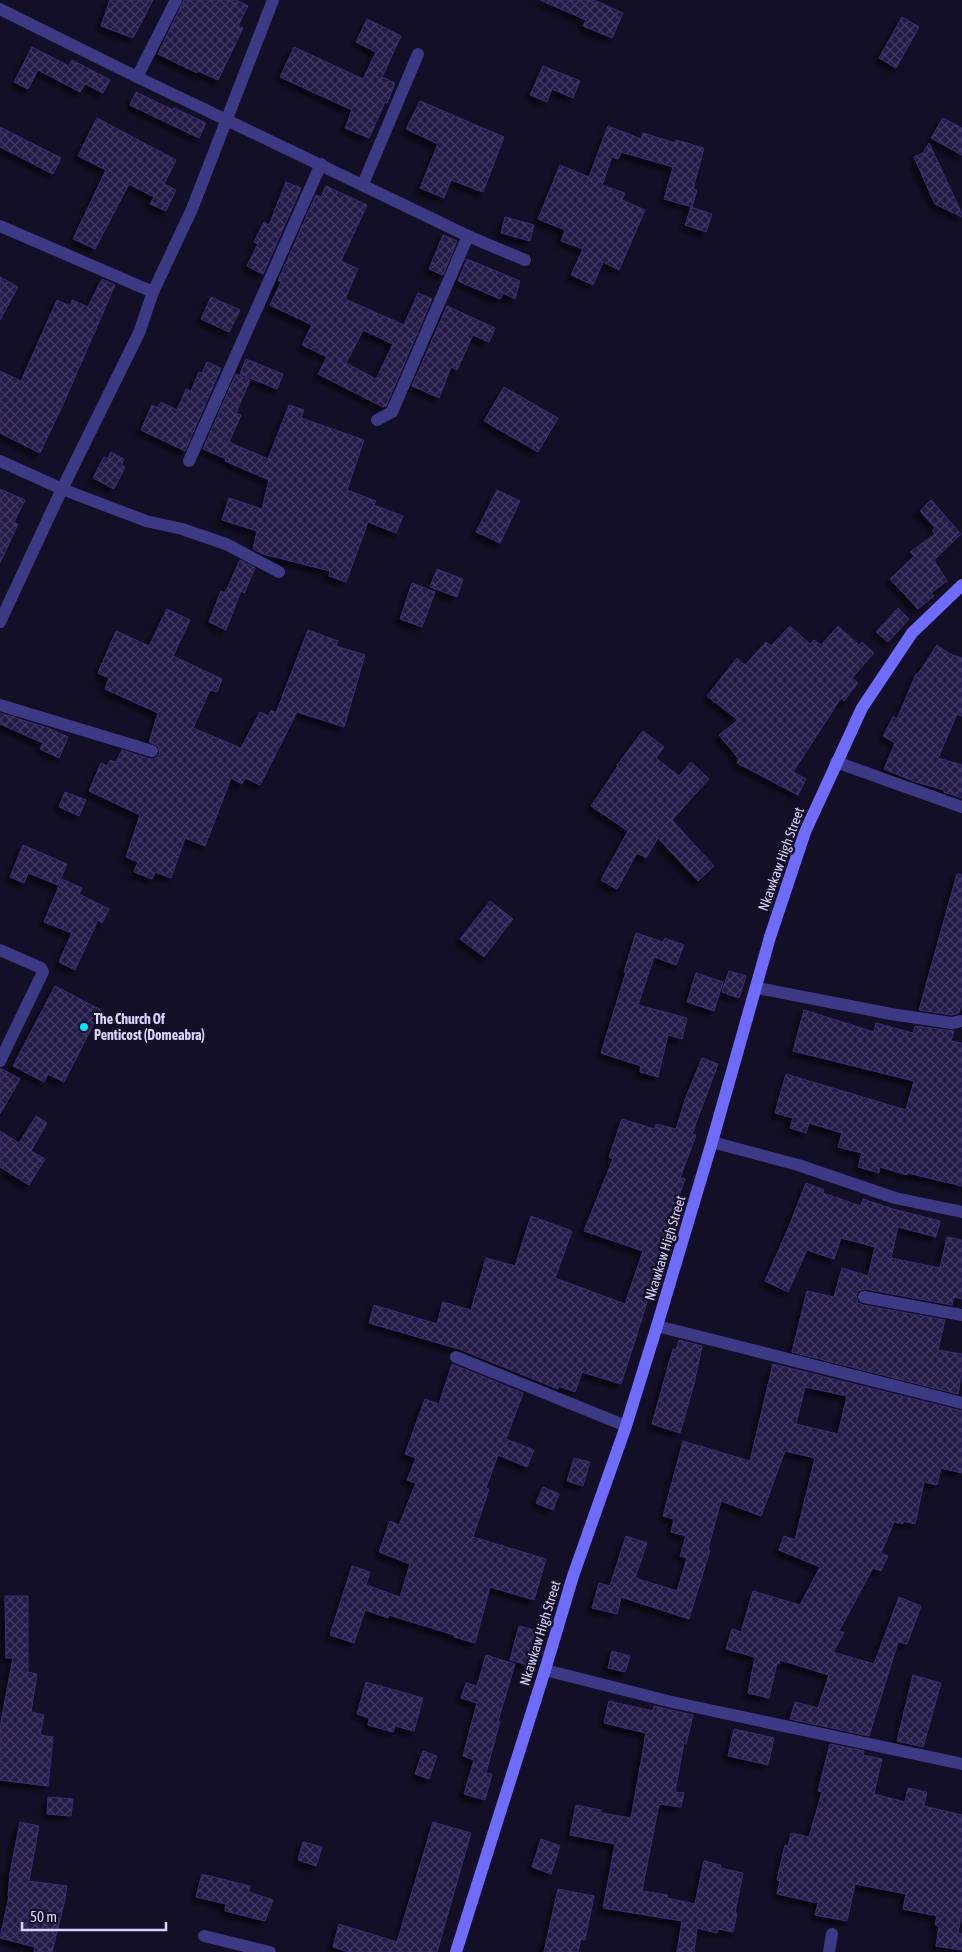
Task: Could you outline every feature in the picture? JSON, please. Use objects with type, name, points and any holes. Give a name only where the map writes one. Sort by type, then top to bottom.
[{"type":"main road","name":"Nkawkaw High Street","points":[[456,1952],[546,1670],[573,1576],[626,1426],[712,1142],[770,937],[805,832],[862,708],[912,633],[962,585]]},
{"type":"street","points":[[137,77],[176,0]]},
{"type":"street","points":[[0,622],[62,489],[139,334],[153,292],[192,209],[228,120],[273,0]]},
{"type":"street","points":[[0,8],[137,77],[468,236],[524,260]]},
{"type":"street","points":[[363,184],[418,54]]},
{"type":"street","points":[[189,461],[321,164]]},
{"type":"street","points":[[0,226],[153,292]]},
{"type":"street","points":[[377,420],[392,412],[468,236]]},
{"type":"street","points":[[0,460],[62,489],[146,521],[182,529],[226,544],[279,572]]},
{"type":"street","points":[[0,705],[152,750]]},
{"type":"street","points":[[836,762],[962,807]]},
{"type":"street","points":[[0,950],[41,968],[43,972],[0,1061]]},
{"type":"street","points":[[756,988],[891,1014],[952,1023],[962,1021]]},
{"type":"street","points":[[712,1142],[798,1165],[895,1198],[962,1212]]},
{"type":"street","points":[[864,1297],[962,1315]]},
{"type":"street","points":[[657,1326],[962,1403]]},
{"type":"street","points":[[456,1357],[626,1426]]},
{"type":"street","points":[[546,1670],[672,1702],[962,1764]]},
{"type":"street","points":[[828,1952],[832,1934]]},
{"type":"street","points":[[204,1936],[270,1952]]},
{"type":"building","points":[[110,0],[153,0],[133,38],[101,26]]},
{"type":"building","points":[[184,0],[236,0],[248,6],[238,26],[243,28],[218,80],[198,71],[197,73],[158,54]]},
{"type":"building","points":[[540,0],[594,0],[623,13],[612,38],[583,26],[586,20]]},
{"type":"building","points":[[902,17],[919,27],[896,68],[879,58]]},
{"type":"building","points":[[367,19],[401,36],[382,77],[395,83],[369,138],[345,128],[352,110],[280,77],[294,47],[363,79],[376,52],[356,42]]},
{"type":"building","points":[[32,47],[69,66],[72,60],[110,80],[103,93],[85,84],[80,92],[38,70],[28,89],[14,82]]},
{"type":"building","points":[[543,66],[580,81],[573,98],[552,89],[547,102],[530,95]]},
{"type":"building","points":[[136,92],[206,123],[199,138],[130,105]]},
{"type":"building","points":[[420,101],[504,137],[483,192],[451,180],[444,198],[420,188],[438,144],[406,129]]},
{"type":"building","points":[[97,118],[176,160],[164,184],[176,190],[166,211],[150,204],[154,197],[129,184],[95,249],[73,239],[106,170],[78,156]]},
{"type":"building","points":[[943,118],[962,128],[962,155],[931,138]]},
{"type":"building","points":[[608,126],[641,139],[643,133],[675,143],[676,140],[704,148],[693,189],[697,190],[692,207],[664,199],[673,167],[621,152],[618,159],[612,157],[602,185],[625,193],[622,200],[645,210],[619,270],[603,262],[593,285],[571,275],[583,249],[561,241],[565,230],[538,219],[560,165],[589,177]]},
{"type":"building","points":[[0,127],[61,158],[53,174],[0,147]]},
{"type":"building","points":[[929,143],[962,217],[935,204],[914,157],[923,153]]},
{"type":"building","points":[[286,182],[301,188],[263,274],[247,266],[258,244],[254,242],[264,222],[269,225]]},
{"type":"building","points":[[326,186],[367,205],[341,261],[358,269],[345,299],[404,325],[418,293],[432,299],[386,406],[383,407],[318,374],[327,357],[302,345],[312,325],[270,305],[281,282],[278,281],[316,195],[321,197]],"holes":[[[363,330],[393,344],[376,379],[346,363]]]},
{"type":"building","points":[[691,207],[712,214],[706,232],[685,225]]},
{"type":"building","points":[[505,217],[534,225],[530,241],[501,233]]},
{"type":"building","points":[[443,235],[457,241],[443,275],[429,269]]},
{"type":"building","points":[[467,259],[520,281],[515,299],[503,293],[500,299],[458,281]]},
{"type":"building","points":[[0,277],[18,287],[0,320]]},
{"type":"building","points":[[102,279],[115,285],[40,453],[0,433],[0,371],[21,381],[57,300],[70,306],[72,300],[88,307]]},
{"type":"building","points":[[211,297],[240,310],[229,332],[201,319]]},
{"type":"building","points":[[447,306],[495,328],[489,342],[473,335],[457,370],[451,367],[439,398],[412,386]]},
{"type":"building","points":[[246,359],[283,374],[277,389],[240,374]]},
{"type":"building","points":[[207,362],[221,368],[185,451],[141,430],[152,405],[157,408],[161,402],[177,410],[186,389],[191,391],[199,372],[202,373]]},
{"type":"building","points":[[236,374],[250,380],[236,413],[241,415],[229,442],[268,459],[289,405],[304,410],[301,418],[364,440],[347,490],[376,501],[374,505],[403,516],[396,533],[368,522],[346,582],[329,576],[330,571],[263,554],[253,549],[257,531],[222,520],[229,498],[262,509],[269,480],[225,461],[226,459],[203,449]]},
{"type":"building","points":[[504,387],[558,418],[538,452],[484,421]]},
{"type":"building","points":[[111,452],[124,459],[121,465],[125,467],[114,489],[93,478],[104,457],[108,459]]},
{"type":"building","points":[[0,489],[25,500],[14,522],[18,524],[0,563]]},
{"type":"building","points":[[497,490],[520,501],[500,543],[476,532]]},
{"type":"building","points":[[931,500],[961,534],[934,560],[947,581],[931,593],[934,596],[918,609],[890,579],[914,556],[910,552],[935,534],[932,531],[935,528],[920,511]]},
{"type":"building","points":[[240,560],[255,568],[244,593],[241,591],[226,630],[209,622],[221,591],[225,593]]},
{"type":"building","points":[[437,569],[463,579],[457,597],[430,587]]},
{"type":"building","points":[[412,583],[435,592],[422,627],[400,619]]},
{"type":"building","points":[[898,608],[909,619],[888,642],[876,632]]},
{"type":"building","points":[[167,609],[190,620],[173,656],[222,679],[217,692],[210,690],[193,728],[241,748],[260,712],[269,716],[271,710],[276,713],[308,630],[338,641],[336,646],[365,655],[344,727],[297,712],[260,785],[245,778],[242,784],[231,778],[205,846],[185,838],[171,878],[155,872],[152,879],[134,872],[138,862],[126,857],[140,815],[89,791],[101,763],[107,766],[110,760],[116,762],[122,750],[150,759],[154,759],[160,754],[158,746],[149,742],[158,713],[105,689],[109,678],[98,673],[116,631],[149,646]]},
{"type":"building","points":[[790,626],[810,644],[814,640],[821,645],[838,626],[859,645],[862,642],[874,653],[852,678],[858,683],[844,701],[841,698],[793,772],[806,779],[798,795],[737,763],[739,759],[719,735],[738,720],[707,696],[737,658],[745,665],[766,642],[771,646]]},
{"type":"building","points":[[937,645],[950,654],[962,658],[962,716],[957,714],[938,758],[962,765],[962,798],[884,769],[895,743],[883,736],[893,717],[897,719],[916,674],[918,674]]},
{"type":"building","points":[[0,713],[48,728],[68,737],[59,758],[40,749],[43,743],[0,724]]},
{"type":"building","points":[[643,731],[664,747],[656,758],[679,776],[691,762],[709,779],[672,820],[714,866],[698,881],[658,838],[646,858],[637,853],[617,889],[601,880],[628,831],[591,806],[617,765]]},
{"type":"building","points":[[65,792],[86,800],[79,816],[59,807]]},
{"type":"building","points":[[23,845],[67,864],[58,885],[28,873],[24,883],[10,877]]},
{"type":"building","points":[[957,874],[962,875],[962,1002],[959,1013],[952,1015],[919,1010]]},
{"type":"building","points":[[62,879],[82,888],[79,894],[109,909],[102,923],[98,920],[75,970],[59,962],[72,933],[44,922]]},
{"type":"building","points":[[490,901],[513,919],[484,957],[460,939]]},
{"type":"building","points":[[636,933],[663,942],[665,938],[684,945],[676,965],[654,957],[638,1005],[687,1018],[682,1039],[668,1035],[658,1077],[640,1072],[641,1066],[601,1053]]},
{"type":"building","points":[[729,971],[746,976],[739,998],[722,992]]},
{"type":"building","points":[[696,973],[723,982],[714,1011],[687,1002]]},
{"type":"building","points":[[55,986],[101,1010],[64,1082],[48,1074],[44,1082],[13,1066]]},
{"type":"building","points":[[804,1010],[874,1032],[876,1023],[913,1033],[915,1026],[954,1031],[951,1041],[962,1043],[962,1186],[908,1173],[907,1175],[880,1167],[879,1173],[858,1167],[862,1153],[838,1147],[842,1133],[809,1123],[806,1133],[790,1128],[793,1118],[775,1113],[786,1074],[906,1110],[914,1081],[793,1051]]},
{"type":"building","points":[[702,1058],[718,1064],[692,1134],[696,1135],[680,1178],[685,1179],[670,1221],[672,1222],[658,1265],[661,1266],[652,1287],[621,1384],[582,1372],[575,1392],[558,1386],[558,1389],[459,1349],[369,1323],[374,1305],[437,1324],[443,1302],[471,1310],[486,1258],[515,1266],[531,1216],[572,1231],[555,1278],[625,1304],[643,1251],[584,1231],[613,1159],[609,1157],[622,1119],[654,1129],[656,1124],[676,1129],[686,1097]]},
{"type":"building","points":[[0,1069],[20,1079],[0,1114]]},
{"type":"building","points":[[36,1116],[47,1123],[31,1151],[45,1159],[29,1185],[0,1167],[0,1131],[19,1143]]},
{"type":"building","points":[[806,1183],[824,1190],[823,1193],[861,1206],[863,1199],[940,1221],[936,1237],[898,1227],[891,1258],[940,1268],[947,1237],[962,1240],[962,1299],[954,1297],[952,1305],[865,1289],[858,1291],[856,1296],[858,1303],[863,1305],[945,1320],[938,1350],[962,1354],[962,1372],[958,1394],[792,1352],[807,1291],[834,1297],[842,1268],[868,1276],[875,1247],[841,1238],[834,1259],[807,1250],[788,1292],[765,1281]]},
{"type":"building","points":[[679,1340],[702,1346],[694,1384],[680,1433],[652,1424],[673,1349],[676,1350]]},
{"type":"building","points":[[452,1364],[523,1393],[506,1439],[534,1450],[527,1467],[498,1455],[486,1488],[489,1489],[473,1537],[546,1559],[534,1600],[490,1587],[475,1643],[389,1615],[388,1618],[365,1610],[354,1643],[330,1635],[352,1566],[370,1572],[366,1585],[400,1597],[410,1564],[379,1552],[390,1521],[399,1525],[416,1483],[407,1480],[416,1458],[405,1454],[425,1399],[439,1404]]},
{"type":"building","points":[[773,1364],[962,1411],[962,1473],[941,1468],[937,1485],[924,1482],[915,1524],[903,1521],[903,1524],[894,1522],[881,1553],[888,1556],[881,1571],[873,1568],[839,1631],[844,1633],[833,1652],[874,1664],[899,1597],[921,1606],[907,1644],[898,1642],[869,1736],[790,1719],[795,1702],[818,1708],[829,1675],[780,1660],[779,1664],[777,1663],[769,1698],[748,1693],[755,1657],[726,1649],[732,1629],[741,1632],[753,1591],[800,1605],[820,1567],[779,1550],[784,1536],[795,1540],[815,1458],[785,1451],[761,1516],[721,1501],[708,1549],[710,1550],[689,1619],[621,1597],[617,1614],[592,1608],[599,1583],[610,1586],[626,1536],[647,1543],[635,1578],[677,1591],[687,1558],[680,1556],[686,1536],[671,1532],[674,1519],[663,1516],[683,1441],[750,1461]],"holes":[[[805,1387],[847,1396],[838,1434],[796,1424]]]},
{"type":"building","points":[[574,1458],[590,1462],[583,1486],[567,1481]]},
{"type":"building","points":[[543,1487],[559,1494],[553,1510],[536,1503]]},
{"type":"building","points":[[5,1596],[28,1596],[28,1672],[37,1674],[31,1712],[44,1715],[40,1735],[53,1737],[48,1786],[0,1780],[0,1727],[13,1658],[6,1658]]},
{"type":"building","points":[[519,1626],[538,1631],[528,1665],[510,1660]]},
{"type":"building","points":[[612,1651],[630,1656],[625,1672],[608,1668]]},
{"type":"building","points":[[486,1655],[515,1664],[498,1721],[500,1721],[486,1773],[492,1774],[485,1800],[464,1794],[474,1760],[463,1756],[477,1703],[461,1698],[466,1683],[477,1686]]},
{"type":"building","points":[[913,1675],[941,1683],[923,1747],[897,1741]]},
{"type":"building","points":[[366,1682],[423,1698],[414,1731],[395,1726],[393,1732],[368,1725],[369,1718],[357,1714]]},
{"type":"building","points":[[609,1701],[653,1711],[654,1706],[693,1715],[686,1744],[684,1743],[675,1792],[684,1793],[681,1807],[659,1804],[642,1891],[668,1895],[667,1898],[695,1904],[704,1861],[721,1865],[720,1868],[743,1873],[733,1932],[718,1929],[717,1933],[697,1928],[694,1952],[677,1952],[682,1921],[603,1908],[615,1844],[570,1835],[576,1805],[601,1810],[601,1813],[631,1818],[646,1733],[604,1723]]},
{"type":"building","points":[[734,1729],[774,1738],[768,1765],[728,1756]]},
{"type":"building","points":[[830,1744],[864,1751],[863,1755],[882,1759],[874,1794],[905,1802],[908,1788],[927,1792],[924,1806],[962,1815],[962,1912],[958,1933],[962,1934],[962,1950],[936,1946],[939,1926],[935,1925],[937,1916],[903,1909],[906,1894],[855,1884],[847,1921],[815,1915],[818,1903],[777,1894],[780,1881],[777,1880],[785,1845],[788,1846],[791,1833],[809,1837],[822,1792],[818,1791]]},
{"type":"building","points":[[423,1751],[437,1756],[429,1779],[415,1774]]},
{"type":"building","points":[[48,1797],[73,1799],[71,1816],[47,1814]]},
{"type":"building","points":[[20,1822],[39,1826],[29,1881],[67,1886],[52,1952],[34,1952],[35,1947],[0,1938],[9,1896],[10,1873]]},
{"type":"building","points":[[433,1822],[471,1833],[437,1952],[349,1952],[333,1947],[339,1924],[397,1942]]},
{"type":"building","points":[[541,1839],[560,1846],[551,1874],[532,1867]]},
{"type":"building","points":[[303,1842],[322,1847],[316,1866],[298,1860]]},
{"type":"building","points":[[202,1874],[250,1886],[249,1892],[273,1900],[265,1921],[225,1911],[226,1904],[196,1897]]},
{"type":"building","points":[[558,1889],[594,1896],[585,1940],[581,1939],[578,1952],[544,1952]]},
{"type":"place","name":"The Church Of Penticost (Domeabra)","points":[[84,1027]]}]
